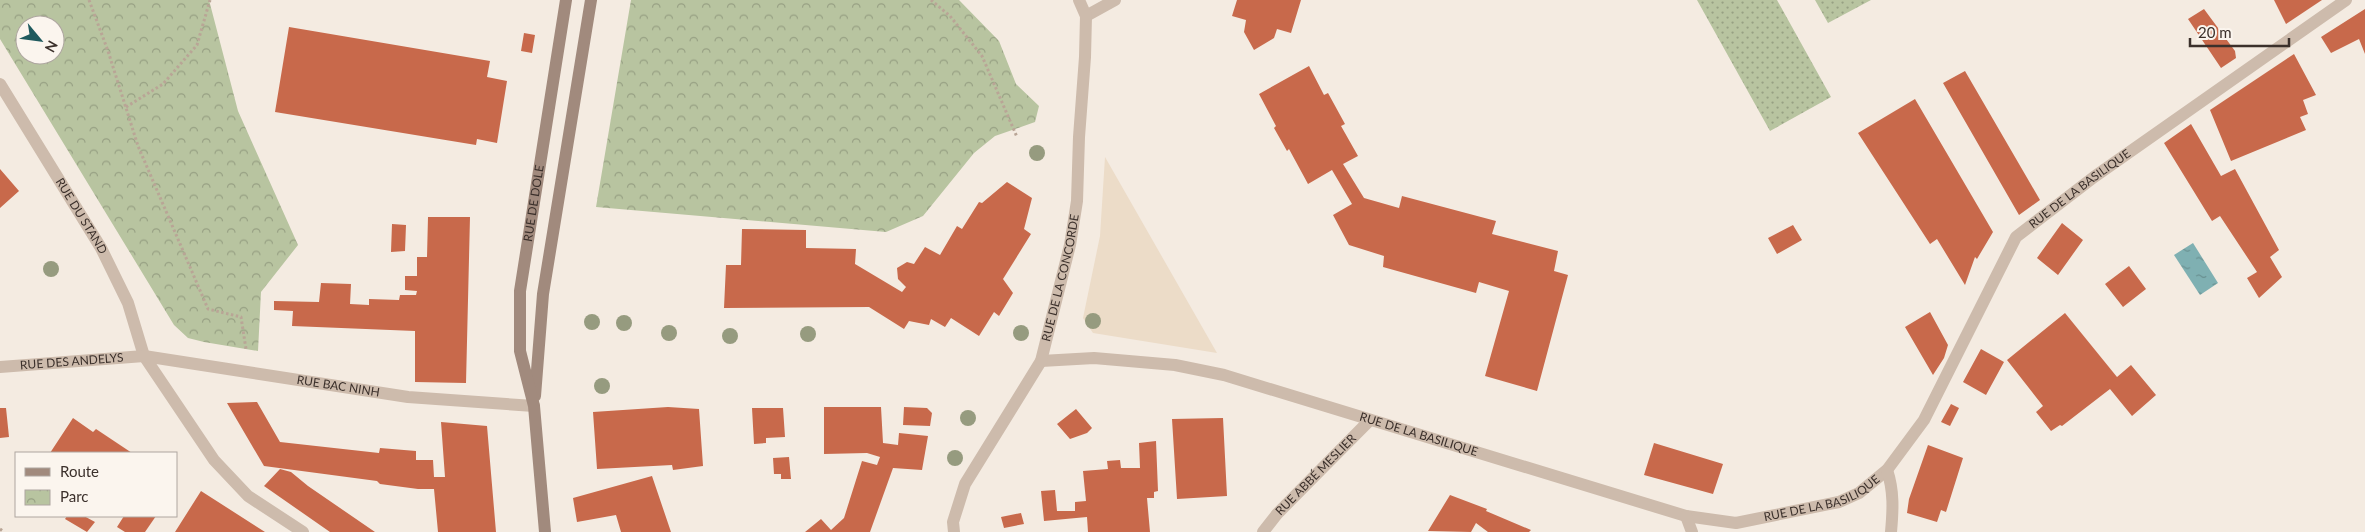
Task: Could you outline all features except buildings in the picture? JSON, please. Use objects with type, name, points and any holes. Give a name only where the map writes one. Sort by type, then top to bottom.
[{"type":"main road","name":"RUE DE DOLE","points":[[545,532],[534,406],[520,351],[520,291],[566,0]]},
{"type":"main road","name":"RUE DE DOLE","points":[[534,406],[543,294],[591,0]]},
{"type":"street","name":"RUE DE LA CONCORDE","points":[[954,532],[953,522],[965,484],[1041,362],[1070,245],[1077,201],[1079,137],[1086,57],[1086,16],[1079,0]]},
{"type":"street","points":[[1086,16],[1115,0]]},
{"type":"street","name":"RUE DE LA BASILIQUE","points":[[1041,362],[1094,358],[1175,365],[1224,375],[1686,516],[1736,523],[1839,502],[1859,493],[1887,470],[1924,420],[2016,237],[2094,176],[2346,0]]},
{"type":"street","name":"RUE DU STAND","points":[[0,84],[101,248],[128,303],[144,356],[214,460],[248,496],[303,532]]},
{"type":"street","name":"RUE BAC NINH","points":[[144,356],[408,397],[534,406]]},
{"type":"street","name":"RUE DES ANDELYS","points":[[0,367],[144,356]]},
{"type":"street","name":"RUE ABBÉ MESLIER","points":[[1264,532],[1278,514],[1370,420]]},
{"type":"street","points":[[1887,470],[1892,493],[1891,532]]},
{"type":"street","points":[[1686,516],[1692,532]]},
{"type":"path","points":[[90,0],[138,146],[208,309],[241,317],[246,353]]},
{"type":"path","points":[[126,107],[163,84],[197,45],[210,0]]},
{"type":"path","points":[[931,0],[950,16],[982,56],[1017,137]]},
{"type":"path","points":[[0,529],[4,532]]},
{"type":"green space","points":[[0,0],[209,0],[238,111],[298,245],[261,292],[258,351],[188,338],[174,325],[16,65],[65,65],[65,15],[15,15],[15,64],[0,39]]},
{"type":"green space","points":[[631,0],[959,0],[999,41],[1016,84],[1039,106],[1035,122],[995,136],[974,153],[923,216],[886,232],[596,207]]},
{"type":"green space","points":[[1697,0],[1777,0],[1831,97],[1770,131]]},
{"type":"green space","points":[[1815,0],[1871,0],[1828,23]]},
{"type":"shaded area","points":[[1105,157],[1217,353],[1093,333],[1083,318],[1100,236]]},
{"type":"water","points":[[2193,243],[2218,283],[2200,295],[2174,255]]}]
